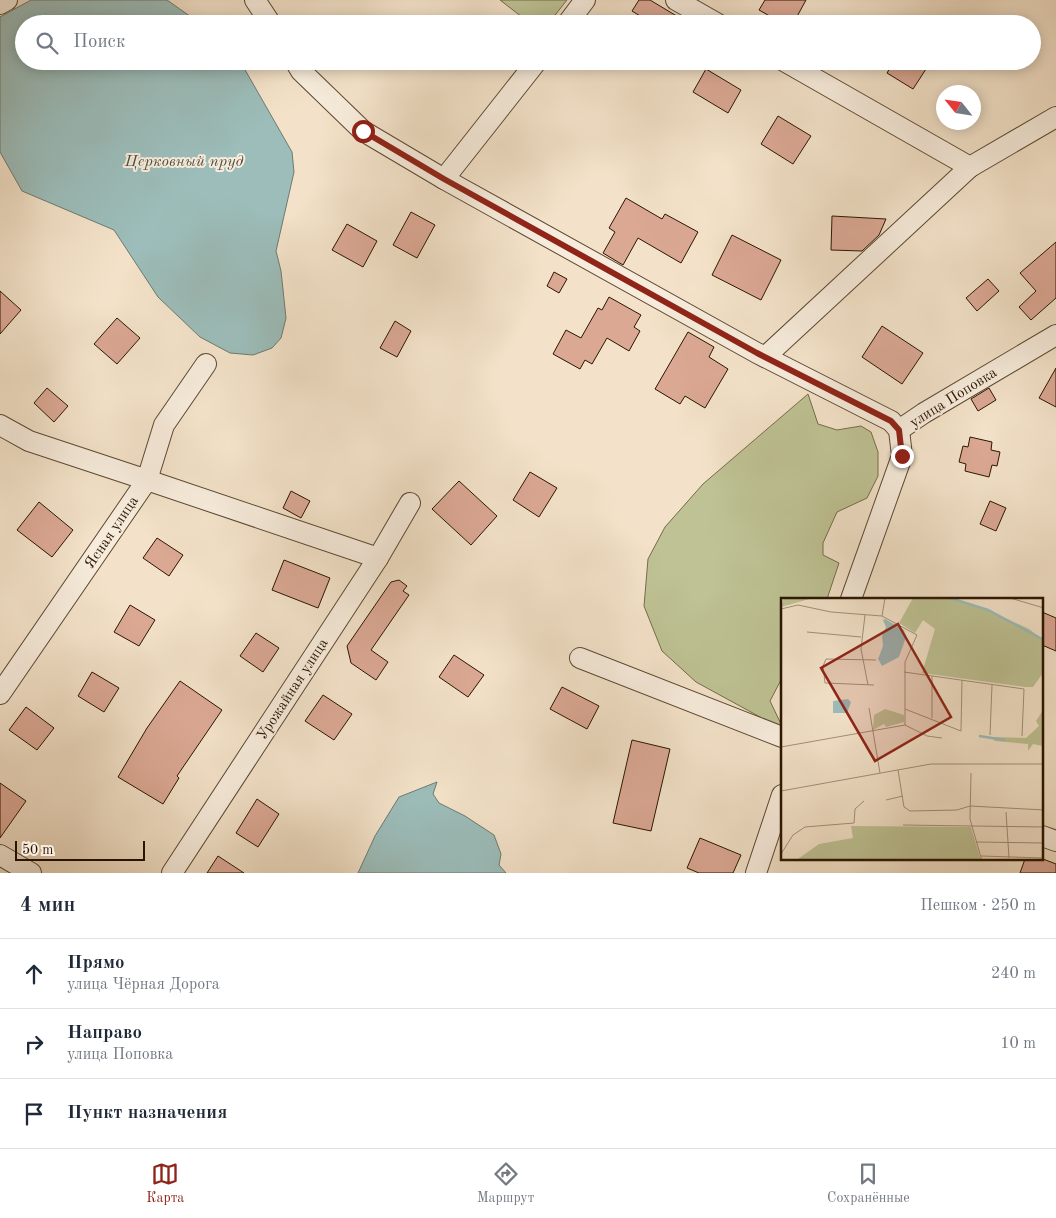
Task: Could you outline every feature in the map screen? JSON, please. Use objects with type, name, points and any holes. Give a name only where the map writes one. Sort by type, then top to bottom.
[{"type":"street","points":[[0,4],[7,0]]},
{"type":"street","points":[[255,0],[265,15]]},
{"type":"street","points":[[574,15],[586,0]]},
{"type":"street","points":[[676,0],[702,15]]},
{"type":"street","points":[[300,70],[363,131],[444,179],[765,357],[891,421],[899,430]]},
{"type":"street","points":[[444,179],[530,70]]},
{"type":"street","points":[[800,70],[970,167]]},
{"type":"street","points":[[765,357],[970,167],[1056,117]]},
{"type":"street","name":"улица Поповка","points":[[851,598],[902,456],[899,430],[924,413],[1056,335]]},
{"type":"street","name":"Ясная улица","points":[[0,694],[147,480],[164,425],[206,364]]},
{"type":"street","points":[[0,425],[29,441],[378,558]]},
{"type":"street","name":"Урожайная улица","points":[[172,873],[378,558],[410,503]]},
{"type":"street","points":[[580,658],[781,737]]},
{"type":"street","points":[[756,873],[781,798]]},
{"type":"street","points":[[1044,837],[1056,841]]},
{"type":"street","points":[[0,855],[31,873]]},
{"type":"green space","points":[[500,0],[567,0],[555,15],[519,15]]},
{"type":"green space","points":[[808,394],[818,424],[837,430],[861,426],[871,432],[878,452],[878,476],[867,498],[837,512],[823,543],[823,555],[839,563],[827,598],[781,598],[781,680],[770,701],[781,724],[781,728],[696,682],[662,651],[644,606],[648,559],[665,527],[703,484]]},
{"type":"water","name":"Церковный пруд","points":[[31,0],[167,0],[188,15],[15,15],[15,70],[245,70],[292,152],[294,172],[276,251],[281,271],[286,318],[281,338],[272,348],[253,355],[230,353],[200,337],[158,297],[114,230],[22,191],[0,152],[0,17]]},
{"type":"water","points":[[437,782],[433,794],[439,803],[465,816],[494,835],[501,854],[499,865],[506,873],[358,873],[375,836],[399,797]]},
{"type":"building","points":[[639,0],[650,0],[675,15],[638,15],[632,11]]},
{"type":"building","points":[[765,0],[806,0],[798,15],[768,15],[759,10]]},
{"type":"building","points":[[705,70],[741,90],[728,113],[693,92]]},
{"type":"building","points":[[889,70],[925,70],[913,89],[887,73]]},
{"type":"building","points":[[778,116],[811,136],[793,164],[761,144]]},
{"type":"building","points":[[626,198],[662,219],[665,214],[698,232],[681,263],[638,238],[623,265],[603,253],[615,232],[609,228]]},
{"type":"building","points":[[411,212],[435,225],[417,258],[393,245]]},
{"type":"building","points":[[832,216],[886,219],[879,235],[862,251],[831,250]]},
{"type":"building","points":[[347,224],[377,241],[363,267],[332,250]]},
{"type":"building","points":[[732,235],[781,260],[761,300],[712,275]]},
{"type":"building","points":[[1056,242],[1056,298],[1031,320],[1019,307],[1036,291],[1020,273]]},
{"type":"building","points":[[554,272],[567,279],[559,293],[547,286]]},
{"type":"building","points":[[988,279],[999,291],[977,311],[966,298]]},
{"type":"building","points":[[0,291],[21,310],[0,334]]},
{"type":"building","points":[[609,297],[641,315],[634,327],[640,331],[629,351],[607,338],[592,364],[585,360],[580,369],[553,354],[566,330],[581,338],[598,308],[602,310]]},
{"type":"building","points":[[117,318],[140,338],[117,364],[94,344]]},
{"type":"building","points":[[395,321],[411,331],[397,357],[380,348]]},
{"type":"building","points":[[882,326],[923,353],[902,384],[862,357]]},
{"type":"building","points":[[688,332],[714,347],[709,357],[728,369],[705,408],[685,396],[680,404],[655,389]]},
{"type":"building","points":[[1056,368],[1056,407],[1039,398]]},
{"type":"building","points":[[47,388],[68,406],[54,422],[34,403]]},
{"type":"building","points":[[989,388],[996,400],[978,411],[971,399]]},
{"type":"building","points":[[970,437],[992,442],[991,450],[1000,452],[997,466],[992,465],[989,477],[965,471],[966,464],[959,462],[963,446],[968,447]]},
{"type":"building","points":[[530,472],[557,488],[539,517],[513,500]]},
{"type":"building","points":[[459,481],[497,516],[471,545],[432,509]]},
{"type":"building","points":[[291,491],[310,501],[301,518],[283,508]]},
{"type":"building","points":[[990,501],[1006,508],[996,531],[980,524]]},
{"type":"building","points":[[39,502],[73,530],[52,557],[17,530]]},
{"type":"building","points":[[157,538],[183,555],[169,576],[143,558]]},
{"type":"building","points":[[284,560],[330,578],[318,608],[272,590]]},
{"type":"building","points":[[399,580],[407,586],[403,591],[409,595],[371,650],[388,662],[376,680],[351,663],[347,646],[391,582]]},
{"type":"building","points":[[130,605],[155,620],[139,646],[114,632]]},
{"type":"building","points":[[1044,613],[1056,618],[1056,651],[1044,646]]},
{"type":"building","points":[[256,633],[279,648],[263,672],[240,656]]},
{"type":"building","points":[[454,655],[484,675],[468,697],[439,677]]},
{"type":"building","points":[[92,672],[119,688],[104,712],[78,696]]},
{"type":"building","points":[[180,681],[222,710],[177,776],[179,778],[163,804],[118,777],[147,728]]},
{"type":"building","points":[[562,687],[599,706],[587,729],[550,709]]},
{"type":"building","points":[[323,695],[352,714],[334,740],[305,721]]},
{"type":"building","points":[[26,707],[54,728],[37,750],[9,730]]},
{"type":"building","points":[[632,740],[670,749],[651,831],[613,823]]},
{"type":"building","points":[[0,783],[26,801],[0,838]]},
{"type":"building","points":[[257,799],[279,814],[258,847],[236,833]]},
{"type":"building","points":[[700,838],[741,855],[733,873],[699,873],[687,868]]},
{"type":"building","points":[[218,856],[244,873],[207,873]]},
{"type":"building","points":[[1044,859],[1056,864],[1056,873],[1020,873],[1025,860]]},
{"type":"route","points":[[363,131],[444,179],[757,353],[891,421],[899,430],[902,456]]}]
